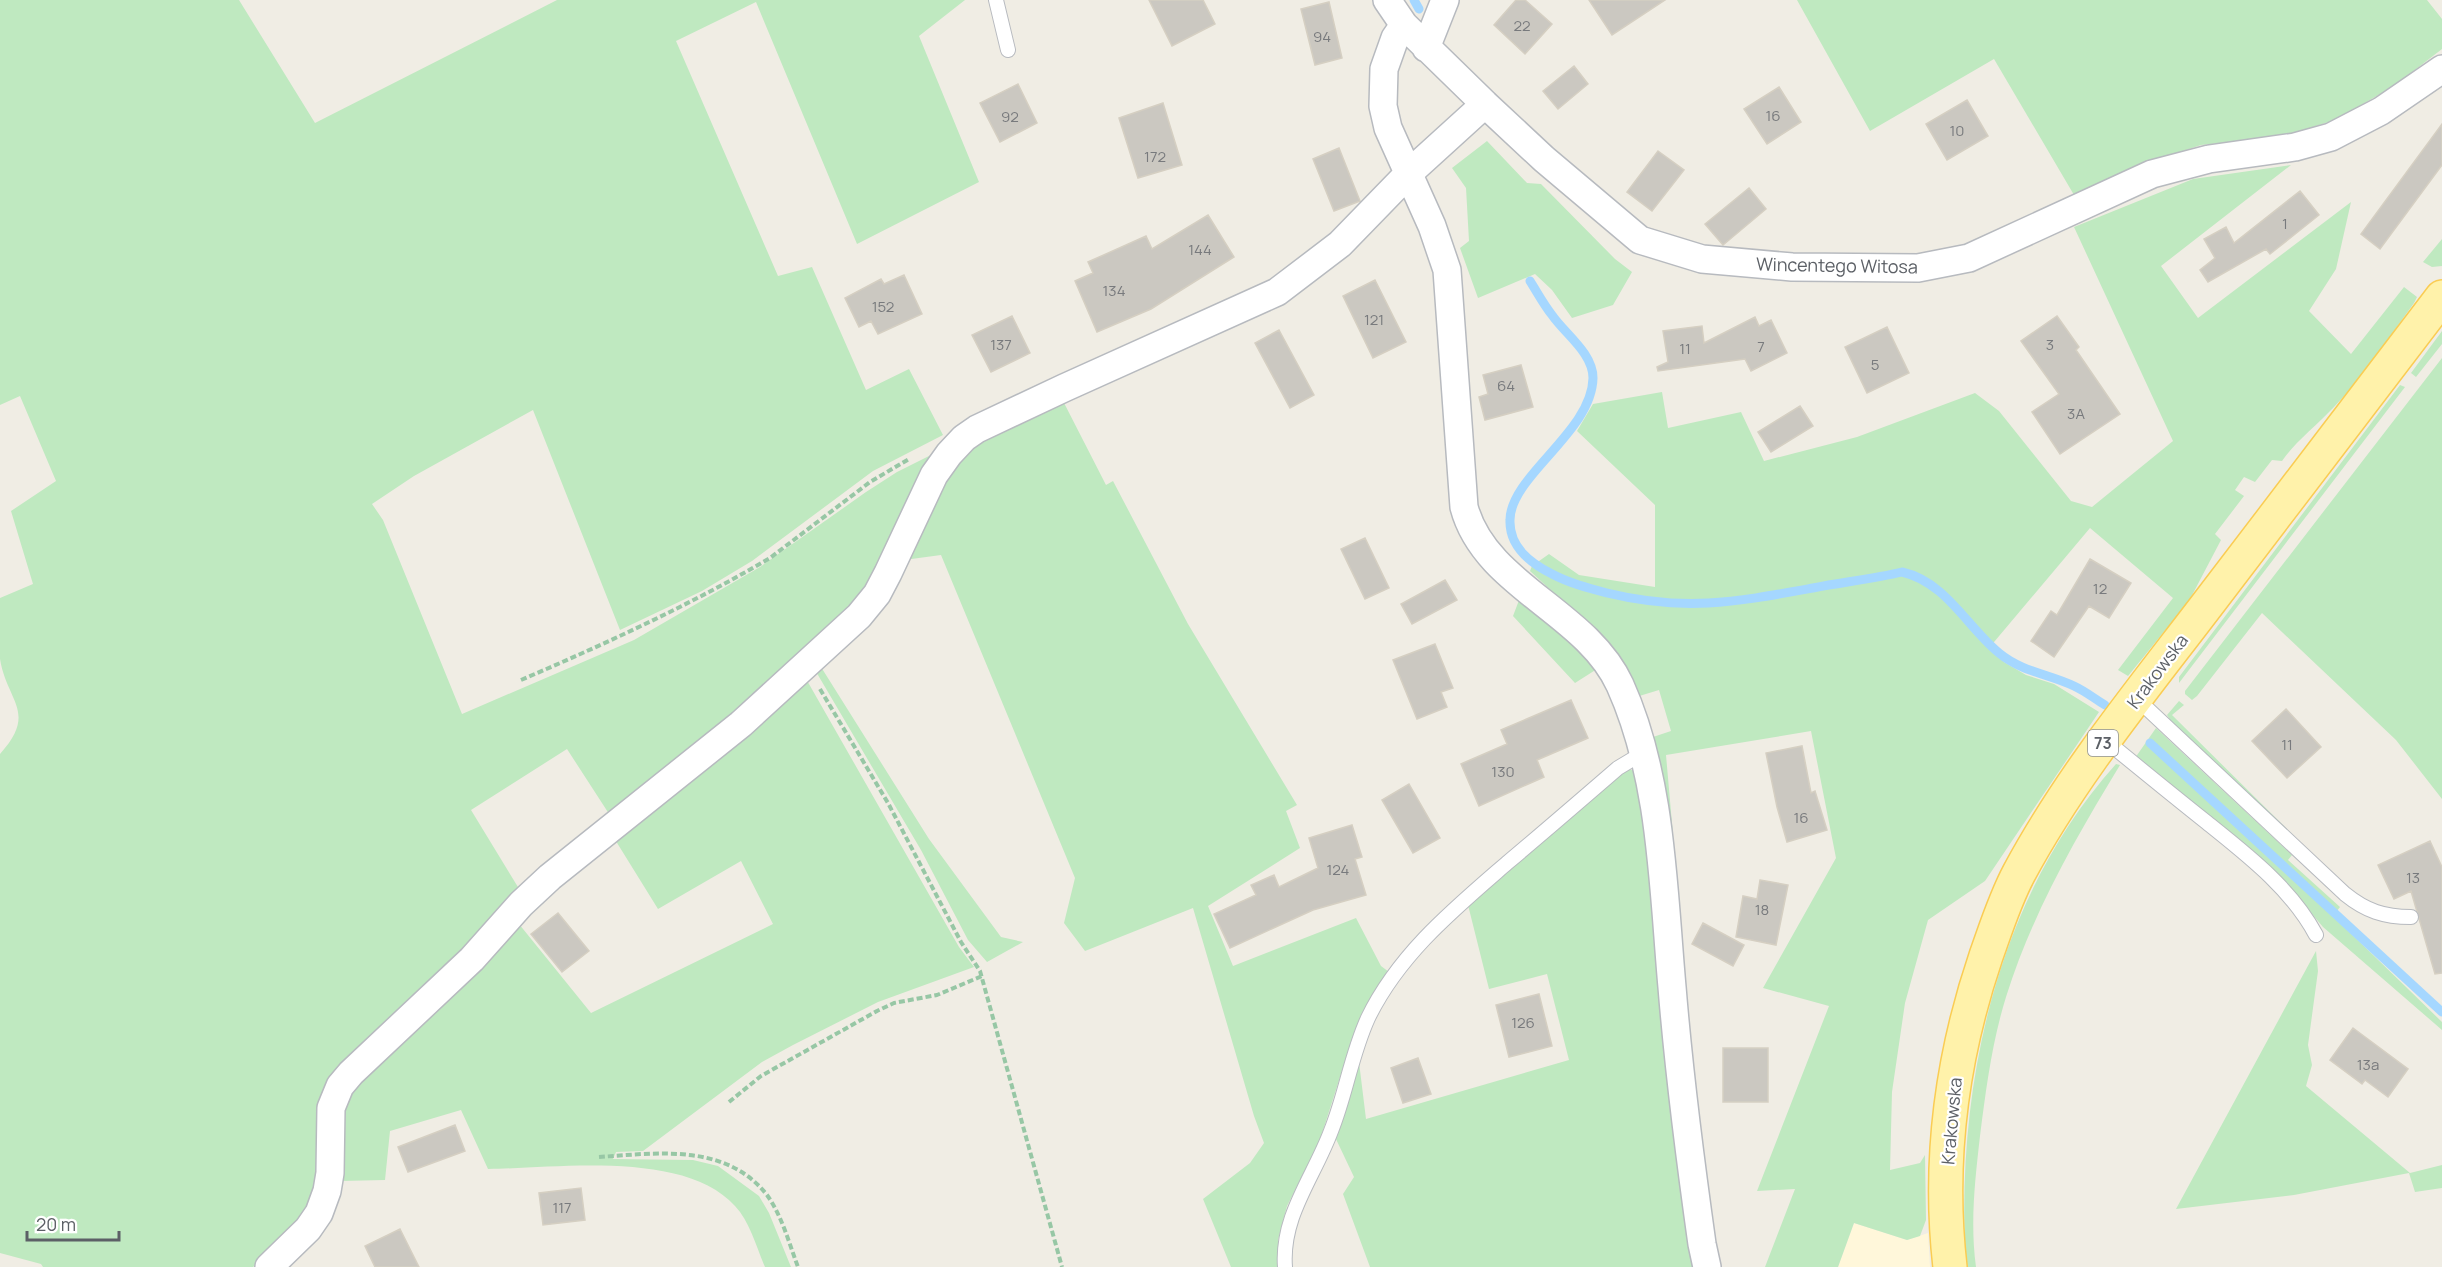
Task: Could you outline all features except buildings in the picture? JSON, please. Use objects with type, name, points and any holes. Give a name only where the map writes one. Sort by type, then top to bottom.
[{"type":"main road","name":"Krakowska","points":[[1950,1267],[1946,1193],[1951,1106],[1961,1042],[1974,991],[2005,903],[2018,875],[2105,740],[2442,297]]},
{"type":"street","name":"Wincentego Witosa","points":[[1387,0],[1404,25],[1485,104],[1544,159],[1640,240],[1702,259],[1792,267],[1918,268],[1969,258],[2152,174],[2209,159],[2295,147],[2331,137],[2408,94],[2442,69]]},
{"type":"street","points":[[1426,48],[1445,0]]},
{"type":"street","points":[[1404,25],[1395,38],[1384,69],[1383,106],[1388,128],[1439,243],[1447,270],[1464,507],[1469,523],[1484,548],[1498,563],[1559,614],[1609,665],[1627,702],[1643,753],[1658,833],[1680,1077],[1707,1267]]},
{"type":"street","points":[[268,1267],[308,1229],[319,1213],[327,1191],[330,1173],[331,1108],[337,1091],[351,1072],[472,959],[521,903],[550,877],[741,724],[840,636],[877,594],[922,498],[939,468],[957,446],[977,429],[1276,292],[1340,244],[1408,174],[1485,104]]},
{"type":"lane","points":[[996,0],[1008,50]]},
{"type":"lane","points":[[2136,698],[2360,906],[2373,913],[2411,917]]},
{"type":"lane","points":[[2105,740],[2233,844],[2272,879],[2300,909],[2316,935]]},
{"type":"lane","points":[[1285,1267],[1284,1251],[1287,1228],[1295,1205],[1332,1130],[1358,1042],[1384,990],[1415,947],[1449,913],[1618,768],[1643,753]]},
{"type":"path","points":[[521,680],[609,642],[699,598],[771,558],[817,521],[891,469],[945,442],[957,446]]},
{"type":"path","points":[[806,665],[888,803],[952,925],[982,976],[1062,1267]]},
{"type":"path","points":[[729,1102],[761,1076],[877,1011],[894,1003],[938,995],[982,976]]},
{"type":"path","points":[[599,1157],[676,1153],[706,1157],[735,1167],[767,1196],[782,1224],[798,1267]]},
{"type":"shaded area","points":[[1854,1223],[1907,1240],[1928,1233],[1930,1267],[1838,1267]]},
{"type":"green space","points":[[0,0],[239,0],[315,123],[557,0],[965,0],[919,36],[979,182],[857,244],[756,2],[676,41],[778,276],[812,267],[866,390],[909,369],[943,435],[873,471],[752,561],[702,591],[620,630],[533,410],[414,476],[372,504],[383,520],[462,714],[634,640],[760,567],[897,472],[943,449],[872,589],[613,820],[567,749],[471,810],[521,892],[324,1124],[313,1203],[290,1236],[253,1267],[43,1267],[41,1264],[0,1253],[0,754],[11,740],[19,717],[0,659],[0,598],[33,584],[11,511],[56,481],[20,396],[0,405]]},
{"type":"green space","points":[[1797,0],[2427,0],[2442,19],[2442,49],[2394,86],[2335,120],[2280,137],[2201,145],[2138,166],[2074,195],[1994,59],[1870,131]]},
{"type":"green space","points":[[1487,141],[1527,183],[1541,184],[1615,259],[1632,272],[1613,305],[1572,318],[1552,290],[1535,274],[1478,298],[1460,248],[1469,241],[1466,188],[1452,168]]},
{"type":"green space","points":[[2291,165],[2161,266],[2198,318],[2351,202],[2336,269],[2309,311],[2351,354],[2404,287],[2417,297],[2366,370],[2334,407],[2282,461],[2272,460],[2255,482],[2244,477],[2235,490],[2244,496],[2215,534],[2221,540],[2189,601],[2128,676],[2118,670],[2173,598],[2090,528],[1989,648],[2004,662],[2026,675],[2054,684],[2099,712],[1985,881],[1928,920],[1905,1003],[1892,1092],[1890,1170],[1920,1163],[1925,1155],[1926,1220],[1920,1236],[1907,1240],[1854,1223],[1838,1267],[1765,1267],[1795,1189],[1757,1191],[1829,1006],[1763,988],[1836,858],[1811,731],[1666,755],[1673,835],[1647,739],[1671,731],[1659,690],[1636,697],[1597,633],[1530,571],[1532,566],[1549,554],[1579,575],[1655,587],[1655,505],[1577,431],[1593,404],[1662,392],[1668,428],[1741,412],[1764,461],[1857,437],[1975,393],[1999,411],[2071,501],[2092,507],[2173,441],[2074,227],[2193,179]]},
{"type":"green space","points":[[2442,239],[2442,266],[2432,267],[2423,262]]},
{"type":"green space","points":[[2442,331],[2442,344],[2416,377],[2411,373]]},
{"type":"green space","points":[[2442,358],[2442,799],[2396,740],[2262,613],[2197,696],[2192,700],[2185,694],[2185,691]]},
{"type":"green space","points":[[2400,385],[2405,387],[2179,683],[2179,677]]},
{"type":"green space","points":[[1062,399],[1106,485],[1113,481],[1188,624],[1297,805],[1286,811],[1300,848],[1208,906],[1233,966],[1356,918],[1381,966],[1389,972],[1355,1030],[1319,1143],[1287,1206],[1278,1240],[1278,1267],[1231,1267],[1203,1199],[1250,1163],[1264,1143],[1193,908],[1085,951],[1064,923],[1075,878],[941,555],[904,560],[941,479],[983,437]]},
{"type":"green space","points":[[1521,595],[1558,625],[1597,669],[1575,683],[1513,616]]},
{"type":"green space","points":[[821,667],[929,839],[1001,937],[1023,942],[987,962],[968,940],[921,850],[815,670]]},
{"type":"green space","points":[[805,677],[959,947],[974,967],[878,1002],[793,1045],[762,1062],[643,1151],[616,1152],[613,1159],[693,1160],[718,1166],[759,1196],[769,1213],[791,1267],[765,1267],[749,1227],[735,1206],[713,1188],[685,1176],[653,1169],[619,1166],[488,1169],[461,1110],[390,1131],[385,1180],[340,1181],[344,1099],[519,924],[591,1013],[773,924],[741,861],[658,909],[614,838]]},
{"type":"green space","points":[[2179,701],[2184,705],[2172,715],[2303,845],[2299,848],[2174,726],[2167,715]]},
{"type":"green space","points":[[2156,728],[2292,855],[2288,860],[2340,907],[2333,916],[2442,1022],[2442,1030],[2323,927],[2300,900],[2135,758]]},
{"type":"green space","points":[[2116,764],[2120,765],[2071,849],[2028,936],[2006,997],[1990,1066],[1978,1152],[1973,1218],[1976,1267],[1966,1267],[1964,1200],[1968,1133],[1977,1066],[1992,1000],[2012,936],[2040,875],[2074,817]]},
{"type":"green space","points":[[1625,769],[1640,771],[1694,1267],[1370,1267],[1343,1194],[1354,1177],[1335,1137],[1359,1062],[1366,1119],[1569,1060],[1547,974],[1489,989],[1468,905]]},
{"type":"green space","points":[[2316,951],[2318,971],[2308,1045],[2312,1065],[2306,1086],[2410,1173],[2442,1165],[2442,1188],[2415,1192],[2409,1173],[2294,1195],[2176,1209]]},
{"type":"waterway","points":[[1414,0],[1419,9]]},
{"type":"waterway","points":[[1530,281],[1557,322],[1583,352],[1592,369],[1593,378],[1589,398],[1580,417],[1536,470],[1514,503],[1510,520],[1513,538],[1522,553],[1536,565],[1565,580],[1607,593],[1635,599],[1686,603],[1735,601],[1902,572],[1917,577],[1944,595],[1987,642],[2008,659],[2026,669],[2074,686],[2105,705]]},
{"type":"waterway","points":[[2150,743],[2442,1012]]}]
